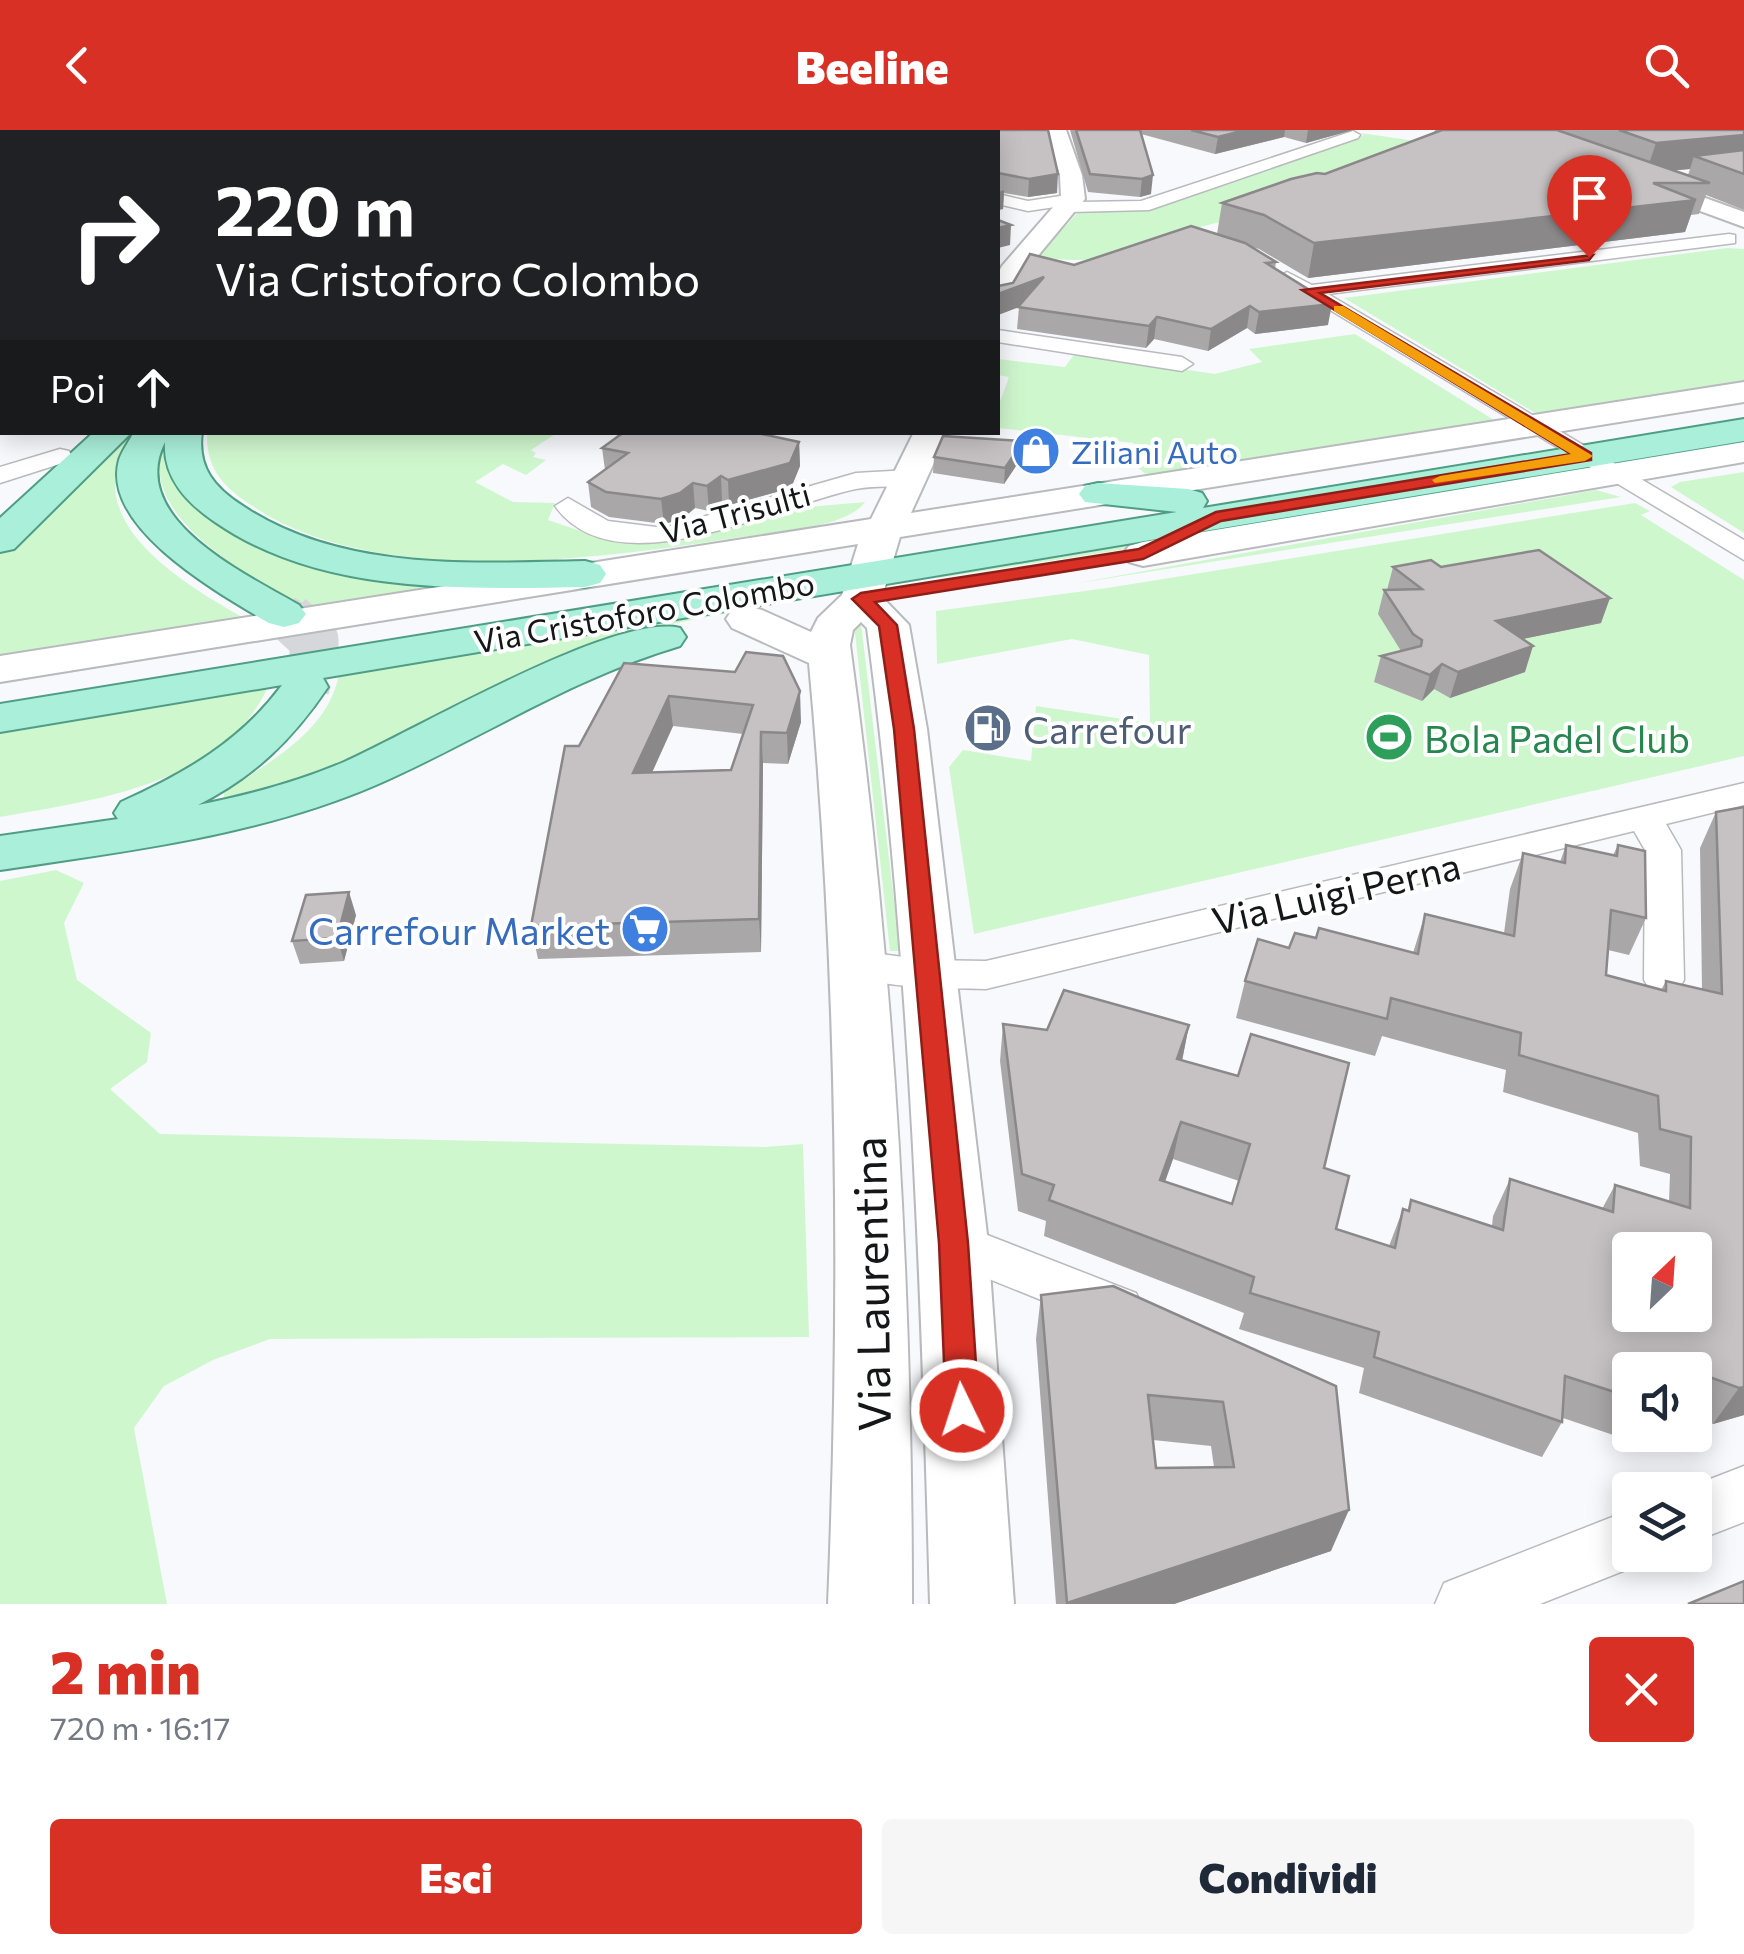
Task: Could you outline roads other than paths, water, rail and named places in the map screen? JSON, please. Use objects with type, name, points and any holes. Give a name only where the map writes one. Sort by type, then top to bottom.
[{"type":"main road","points":[[1000,293],[1016,266],[1065,211],[1070,175],[1056,130]]},
{"type":"main road","points":[[1497,130],[1661,180],[1740,232]]},
{"type":"main road","points":[[1520,130],[1744,210]]},
{"type":"main road","name":"Via Cristoforo Colombo","points":[[0,669],[586,574],[1143,554],[1443,504],[1573,449],[1744,392]]},
{"type":"main road","name":"Via Cristoforo Colombo","points":[[1573,449],[1744,412]]},
{"type":"main road","name":"Via Cristoforo Colombo","points":[[0,694],[872,563],[1573,449],[1744,430]]},
{"type":"main road","points":[[0,496],[87,435]]},
{"type":"main road","points":[[0,540],[111,435]]},
{"type":"main road","points":[[150,435],[140,456],[138,475],[146,506],[158,524],[202,564],[284,614]]},
{"type":"main road","points":[[184,435],[183,464],[204,495],[242,524],[282,542],[347,561],[399,569],[462,574],[586,574]]},
{"type":"main road","name":"Via Laurentina","points":[[870,1604],[874,1293],[858,965],[830,656],[832,630],[872,563],[930,435]]},
{"type":"main road","points":[[1332,488],[1371,452]]},
{"type":"main road","name":"Via Cristoforo Colombo","points":[[0,718],[872,563],[1098,494],[1371,452],[1744,452]]},
{"type":"main road","points":[[1332,488],[1443,504]]},
{"type":"main road","points":[[1098,494],[1204,509]]},
{"type":"main road","points":[[1143,554],[1204,509]]},
{"type":"main road","name":"Via Cristoforo Colombo","points":[[0,853],[210,819],[318,789],[397,756],[584,662],[659,638],[747,619],[872,563]]},
{"type":"main road","name":"Via Laurentina","points":[[872,563],[892,644],[904,729],[954,1243],[972,1604]]},
{"type":"main road","points":[[747,619],[830,656]]},
{"type":"main road","points":[[73,842],[228,769],[277,727],[305,688]]},
{"type":"street","points":[[1000,218],[1144,206],[1353,134]]},
{"type":"street","points":[[1000,199],[1065,211]]},
{"type":"street","points":[[1000,217],[1028,206]]},
{"type":"street","points":[[1308,290],[1740,232]]},
{"type":"street","points":[[1265,265],[1744,552]]},
{"type":"street","points":[[1000,336],[1182,364]]},
{"type":"street","points":[[0,475],[60,456]]},
{"type":"street","name":"Via Trisulti","points":[[568,506],[585,521],[643,536],[665,536],[842,484],[909,478]]},
{"type":"street","name":"Via Luigi Perna","points":[[926,974],[986,975],[1744,794]]},
{"type":"street","points":[[1645,818],[1663,850],[1664,980]]},
{"type":"street","points":[[858,965],[926,974]]},
{"type":"street","points":[[954,1243],[1155,1324]]},
{"type":"street","points":[[1712,1506],[1744,1494]]},
{"type":"street","points":[[1465,1604],[1612,1546]]},
{"type":"tunnel","points":[[284,614],[290,618]]},
{"type":"tunnel","points":[[290,618],[314,640],[314,659],[305,687]]},
{"type":"place","name":"Ziliani Auto","points":[[1036,451]]},
{"type":"place","name":"Carrefour","points":[[988,728]]},
{"type":"place","name":"Bola Padel Club","points":[[1389,737]]},
{"type":"place","name":"Carrefour Market","points":[[645,929]]}]
